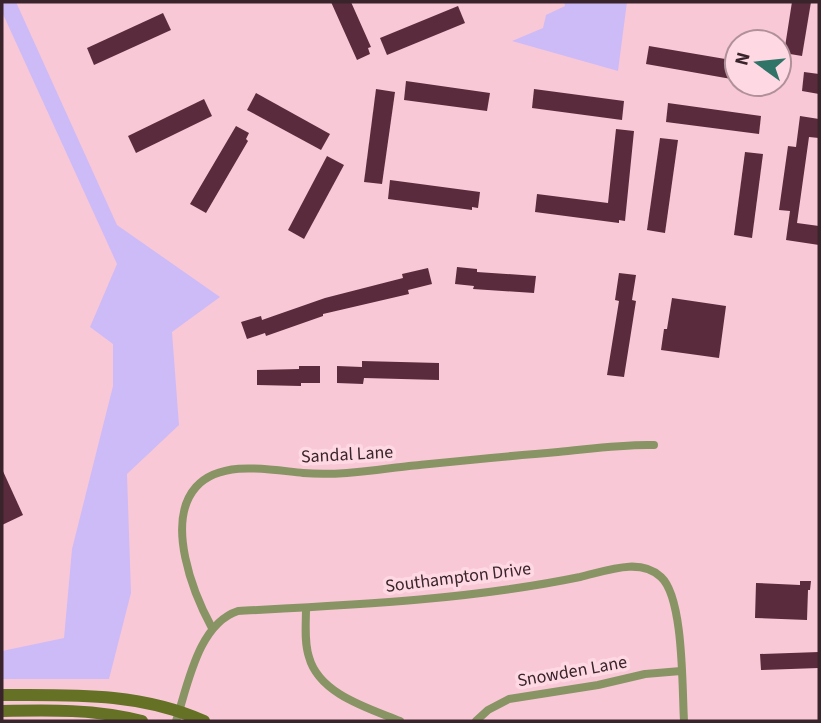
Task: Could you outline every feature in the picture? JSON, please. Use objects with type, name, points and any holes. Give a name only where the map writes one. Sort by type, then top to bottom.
[{"type":"street","name":"Sandal Lane","points":[[212,628],[195,596],[183,520],[186,501],[191,493],[213,475],[253,469],[343,473],[616,446],[654,445]]},
{"type":"street","name":"Southampton Drive","points":[[212,628],[228,614],[238,611],[457,595],[558,581],[637,566],[660,575],[673,594],[684,721]]},
{"type":"street","points":[[306,608],[306,647],[315,673],[341,694],[400,721]]},
{"type":"street","points":[[178,716],[203,642],[212,628]]},
{"type":"street","name":"Snowden Lane","points":[[476,721],[488,710],[509,699],[586,688],[645,674],[681,671]]},
{"type":"street","points":[[2,695],[90,694],[125,698],[178,716],[204,721]]},
{"type":"street","points":[[122,719],[125,698]]},
{"type":"street","points":[[2,711],[72,711],[142,721]]},
{"type":"shaded area","points":[[2,2],[16,2],[117,225],[220,297],[172,332],[179,425],[127,474],[131,593],[109,679],[2,679],[2,651],[64,638],[72,549],[113,386],[113,344],[90,327],[117,264],[2,12]]},
{"type":"shaded area","points":[[564,2],[627,2],[618,71],[512,41],[543,28],[546,15],[565,6]]},
{"type":"building","points":[[331,2],[351,2],[371,47],[368,48],[370,54],[357,60]]},
{"type":"building","points":[[792,2],[811,2],[802,56],[793,54],[793,28],[788,28]]},
{"type":"building","points":[[458,6],[465,23],[387,55],[380,38]]},
{"type":"building","points":[[163,13],[171,30],[94,65],[87,48]]},
{"type":"building","points":[[649,46],[723,59],[723,78],[646,64]]},
{"type":"building","points":[[804,72],[819,74],[819,94],[802,91]]},
{"type":"building","points":[[406,81],[490,93],[487,111],[404,100]]},
{"type":"building","points":[[376,89],[395,92],[382,184],[364,182]]},
{"type":"building","points":[[534,89],[624,101],[622,120],[532,108]]},
{"type":"building","points":[[256,93],[330,134],[321,150],[247,110]]},
{"type":"building","points":[[204,99],[212,116],[136,153],[128,136]]},
{"type":"building","points":[[668,103],[761,116],[759,134],[666,122]]},
{"type":"building","points":[[800,116],[819,119],[819,138],[809,137],[797,223],[819,226],[819,245],[786,240],[790,211],[779,210],[788,146],[796,147]]},
{"type":"building","points":[[236,126],[249,133],[246,139],[248,141],[206,213],[190,204]]},
{"type":"building","points":[[616,129],[634,131],[625,221],[619,220],[619,223],[535,212],[537,194],[608,203]]},
{"type":"building","points":[[660,138],[678,140],[665,233],[647,230]]},
{"type":"building","points":[[745,152],[763,154],[752,238],[734,235]]},
{"type":"building","points":[[327,156],[344,165],[304,239],[288,230]]},
{"type":"building","points":[[390,180],[480,192],[478,208],[472,207],[472,210],[388,199]]},
{"type":"building","points":[[457,267],[477,269],[477,272],[536,276],[534,293],[473,289],[474,286],[455,284]]},
{"type":"building","points":[[428,268],[432,284],[408,290],[409,294],[323,314],[266,336],[265,333],[247,339],[241,322],[261,316],[262,320],[325,298],[403,278],[402,274]]},
{"type":"building","points":[[619,273],[636,275],[632,300],[636,301],[624,377],[607,375],[619,301],[615,300]]},
{"type":"building","points":[[672,298],[726,306],[719,358],[661,350]]},
{"type":"building","points":[[362,361],[439,363],[439,380],[364,378],[363,384],[337,383],[337,366],[362,367]]},
{"type":"building","points":[[299,366],[320,366],[320,383],[301,383],[301,386],[257,385],[257,370],[299,369]]},
{"type":"building","points":[[2,469],[23,515],[2,525]]},
{"type":"building","points":[[800,581],[811,581],[807,620],[755,618],[756,583],[800,585]]},
{"type":"building","points":[[819,652],[819,668],[761,670],[760,654]]}]
